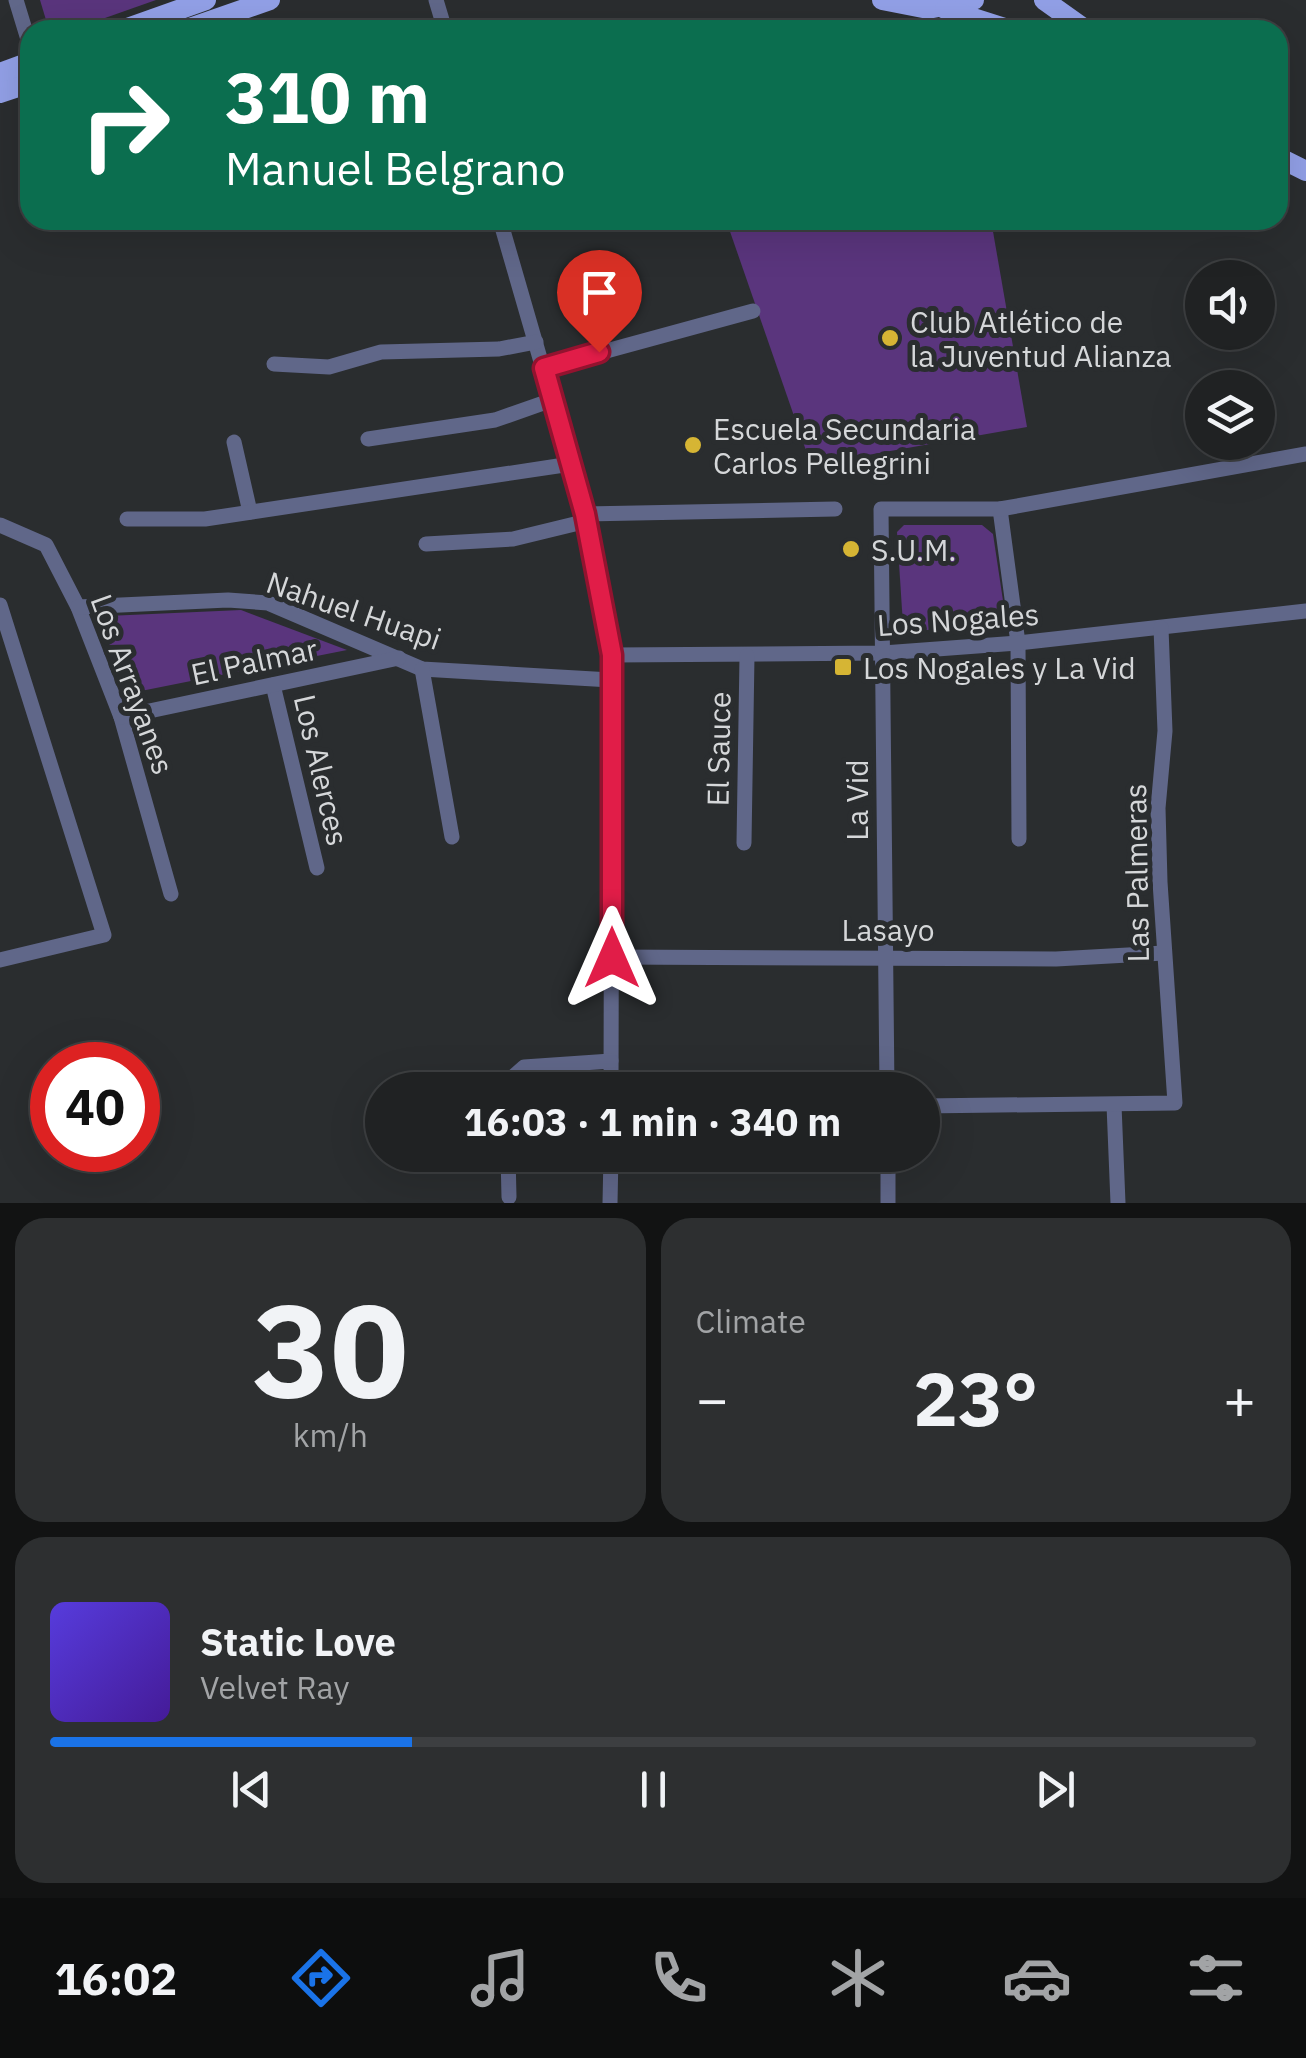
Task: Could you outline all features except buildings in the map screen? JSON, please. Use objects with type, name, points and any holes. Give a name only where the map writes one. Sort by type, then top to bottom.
[{"type":"main road","points":[[150,20],[206,0]]},
{"type":"main road","points":[[213,20],[270,0]]},
{"type":"main road","points":[[882,0],[943,8],[980,20]]},
{"type":"main road","points":[[943,8],[974,0]]},
{"type":"main road","points":[[1044,0],[1072,20]]},
{"type":"street","points":[[503,230],[586,517],[612,655],[612,1072]]},
{"type":"street","points":[[544,368],[753,310]]},
{"type":"street","points":[[274,364],[328,367],[393,351],[499,349],[536,342]]},
{"type":"street","points":[[368,439],[494,420],[552,400]]},
{"type":"street","points":[[234,442],[250,512]]},
{"type":"street","points":[[1020,839],[1018,643],[1000,509],[1306,454]]},
{"type":"street","points":[[127,519],[205,519],[570,464]]},
{"type":"street","points":[[426,544],[512,539],[586,517],[834,509]]},
{"type":"street","name":"La Vid","points":[[887,1072],[881,509],[1000,509]]},
{"type":"street","name":"Los Arrayanes","points":[[0,525],[46,545],[78,608],[121,718],[171,894]]},
{"type":"street","name":"Nahuel Huapi","points":[[78,608],[228,600],[268,603],[422,669],[612,680]]},
{"type":"street","points":[[0,604],[104,935],[0,960]]},
{"type":"street","name":"Los Nogales","points":[[612,655],[883,652],[1018,643],[1306,611]]},
{"type":"street","name":"Las Palmeras","points":[[1114,1105],[1175,1103],[1176,1095],[1164,953],[1158,808],[1165,730],[1161,628]]},
{"type":"street","name":"El Sauce","points":[[744,844],[747,656]]},
{"type":"street","name":"El Palmar","points":[[121,718],[399,658]]},
{"type":"street","points":[[422,669],[452,838]]},
{"type":"street","name":"Los Alerces","points":[[274,685],[317,868]]},
{"type":"street","name":"Lasayo","points":[[612,958],[1056,958],[1164,953]]},
{"type":"street","points":[[518,1072],[524,1067],[612,1061]]},
{"type":"street","points":[[940,1106],[1114,1105],[1118,1203]]},
{"type":"street","points":[[508,1172],[508,1197]]},
{"type":"street","points":[[610,1203],[611,1172]]},
{"type":"street","points":[[888,1172],[888,1203]]},
{"type":"shaded area","points":[[40,0],[156,0],[99,20],[46,20]]},
{"type":"shaded area","name":"Club Atlético de la Juventud Alianza","points":[[729,230],[993,230],[1027,427],[811,465]]},
{"type":"shaded area","points":[[904,525],[982,525],[993,534],[1005,614],[999,622],[909,632],[903,625],[897,532]]},
{"type":"shaded area","points":[[241,610],[347,650],[136,692],[128,688],[102,627],[107,616]]},
{"type":"place","name":"Club Atlético de la Juventud Alianza","points":[[890,338]]},
{"type":"place","name":"Escuela Secundaria Carlos Pellegrini","points":[[693,445]]},
{"type":"place","name":"S.U.M.","points":[[851,549]]},
{"type":"place","name":"Los Nogales y La Vid","points":[[843,667]]},
{"type":"route","points":[[599,352],[544,368],[585,514],[612,655],[612,958]]}]
